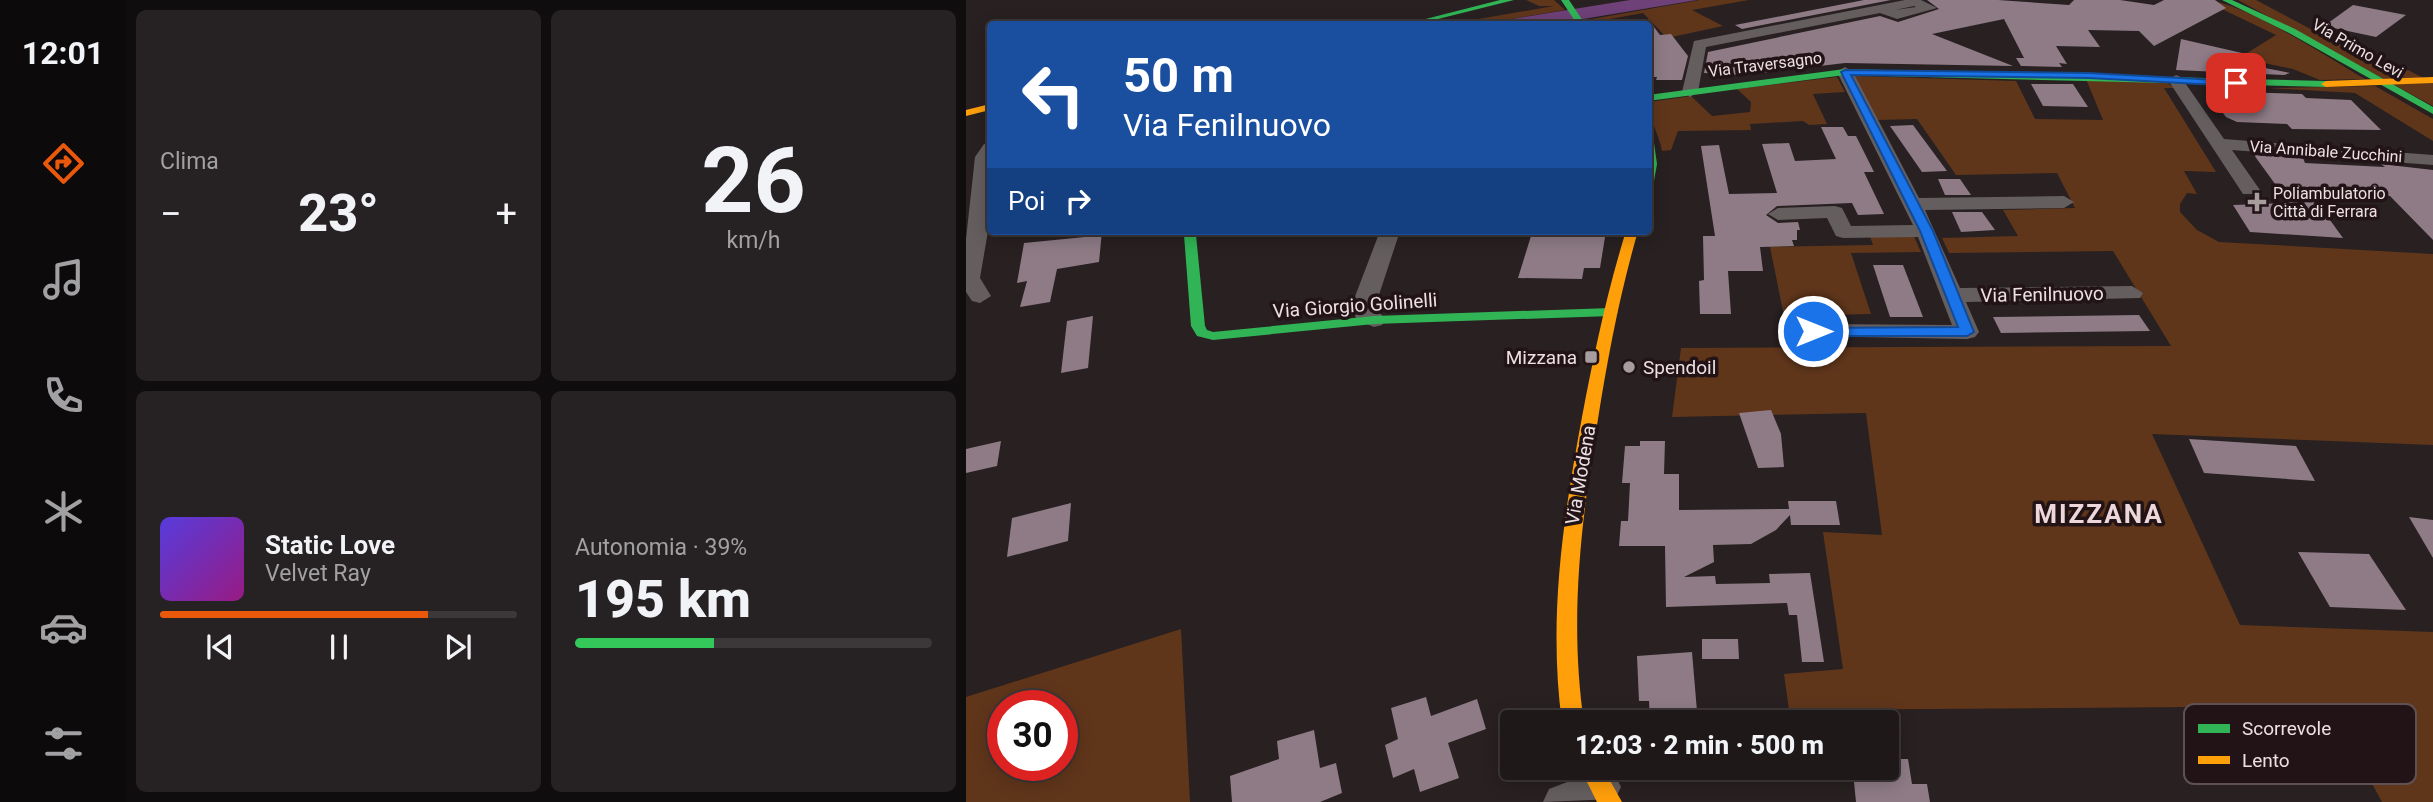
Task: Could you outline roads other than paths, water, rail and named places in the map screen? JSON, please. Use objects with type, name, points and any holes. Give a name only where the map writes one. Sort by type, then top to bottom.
[{"type":"main road","points":[[1418,21],[1478,0]]},
{"type":"main road","points":[[1422,21],[1510,0]]},
{"type":"main road","points":[[1565,2],[1579,21]]},
{"type":"main road","name":"Via Primo Levi","points":[[2232,2],[2292,31],[2433,111]]},
{"type":"main road","name":"Via Traversagno","points":[[1652,97],[1796,76],[1845,72],[2013,74],[2284,85],[2433,80]]},
{"type":"main road","points":[[966,113],[987,108]]},
{"type":"main road","name":"Via Giorgio Golinelli","points":[[1190,235],[1198,326],[1202,333],[1233,336],[1374,320],[1611,312]]},
{"type":"main road","name":"Via Modena","points":[[1571,710],[1562,638],[1563,588],[1576,496],[1611,312],[1631,235]]},
{"type":"street","points":[[1690,92],[1699,44],[1882,9]]},
{"type":"street","name":"Via Fenilnuovo","points":[[1813,331],[1967,332],[1926,231],[1845,72]]},
{"type":"street","name":"Via Annibale Zucchini","points":[[2176,80],[2250,190]]},
{"type":"street","name":"Via Annibale Zucchini","points":[[2219,144],[2391,154],[2433,160]]},
{"type":"street","points":[[980,296],[970,283],[969,274],[978,232],[984,157],[987,152]]},
{"type":"street","points":[[1913,204],[2064,202]]},
{"type":"street","points":[[1778,214],[1835,212],[1843,232],[1926,231]]},
{"type":"street","points":[[1374,320],[1365,315],[1363,307],[1389,235]]},
{"type":"street","name":"Via Fenilnuovo","points":[[1953,295],[2132,293]]},
{"type":"place","name":"Poliambulatorio Città di Ferrara","points":[[2257,202]]},
{"type":"place","name":"Mizzana","points":[[1591,357]]},
{"type":"place","name":"Spendoil","points":[[1629,367]]},
{"type":"district","name":"MIZZANA","points":[[2099,514]]}]
